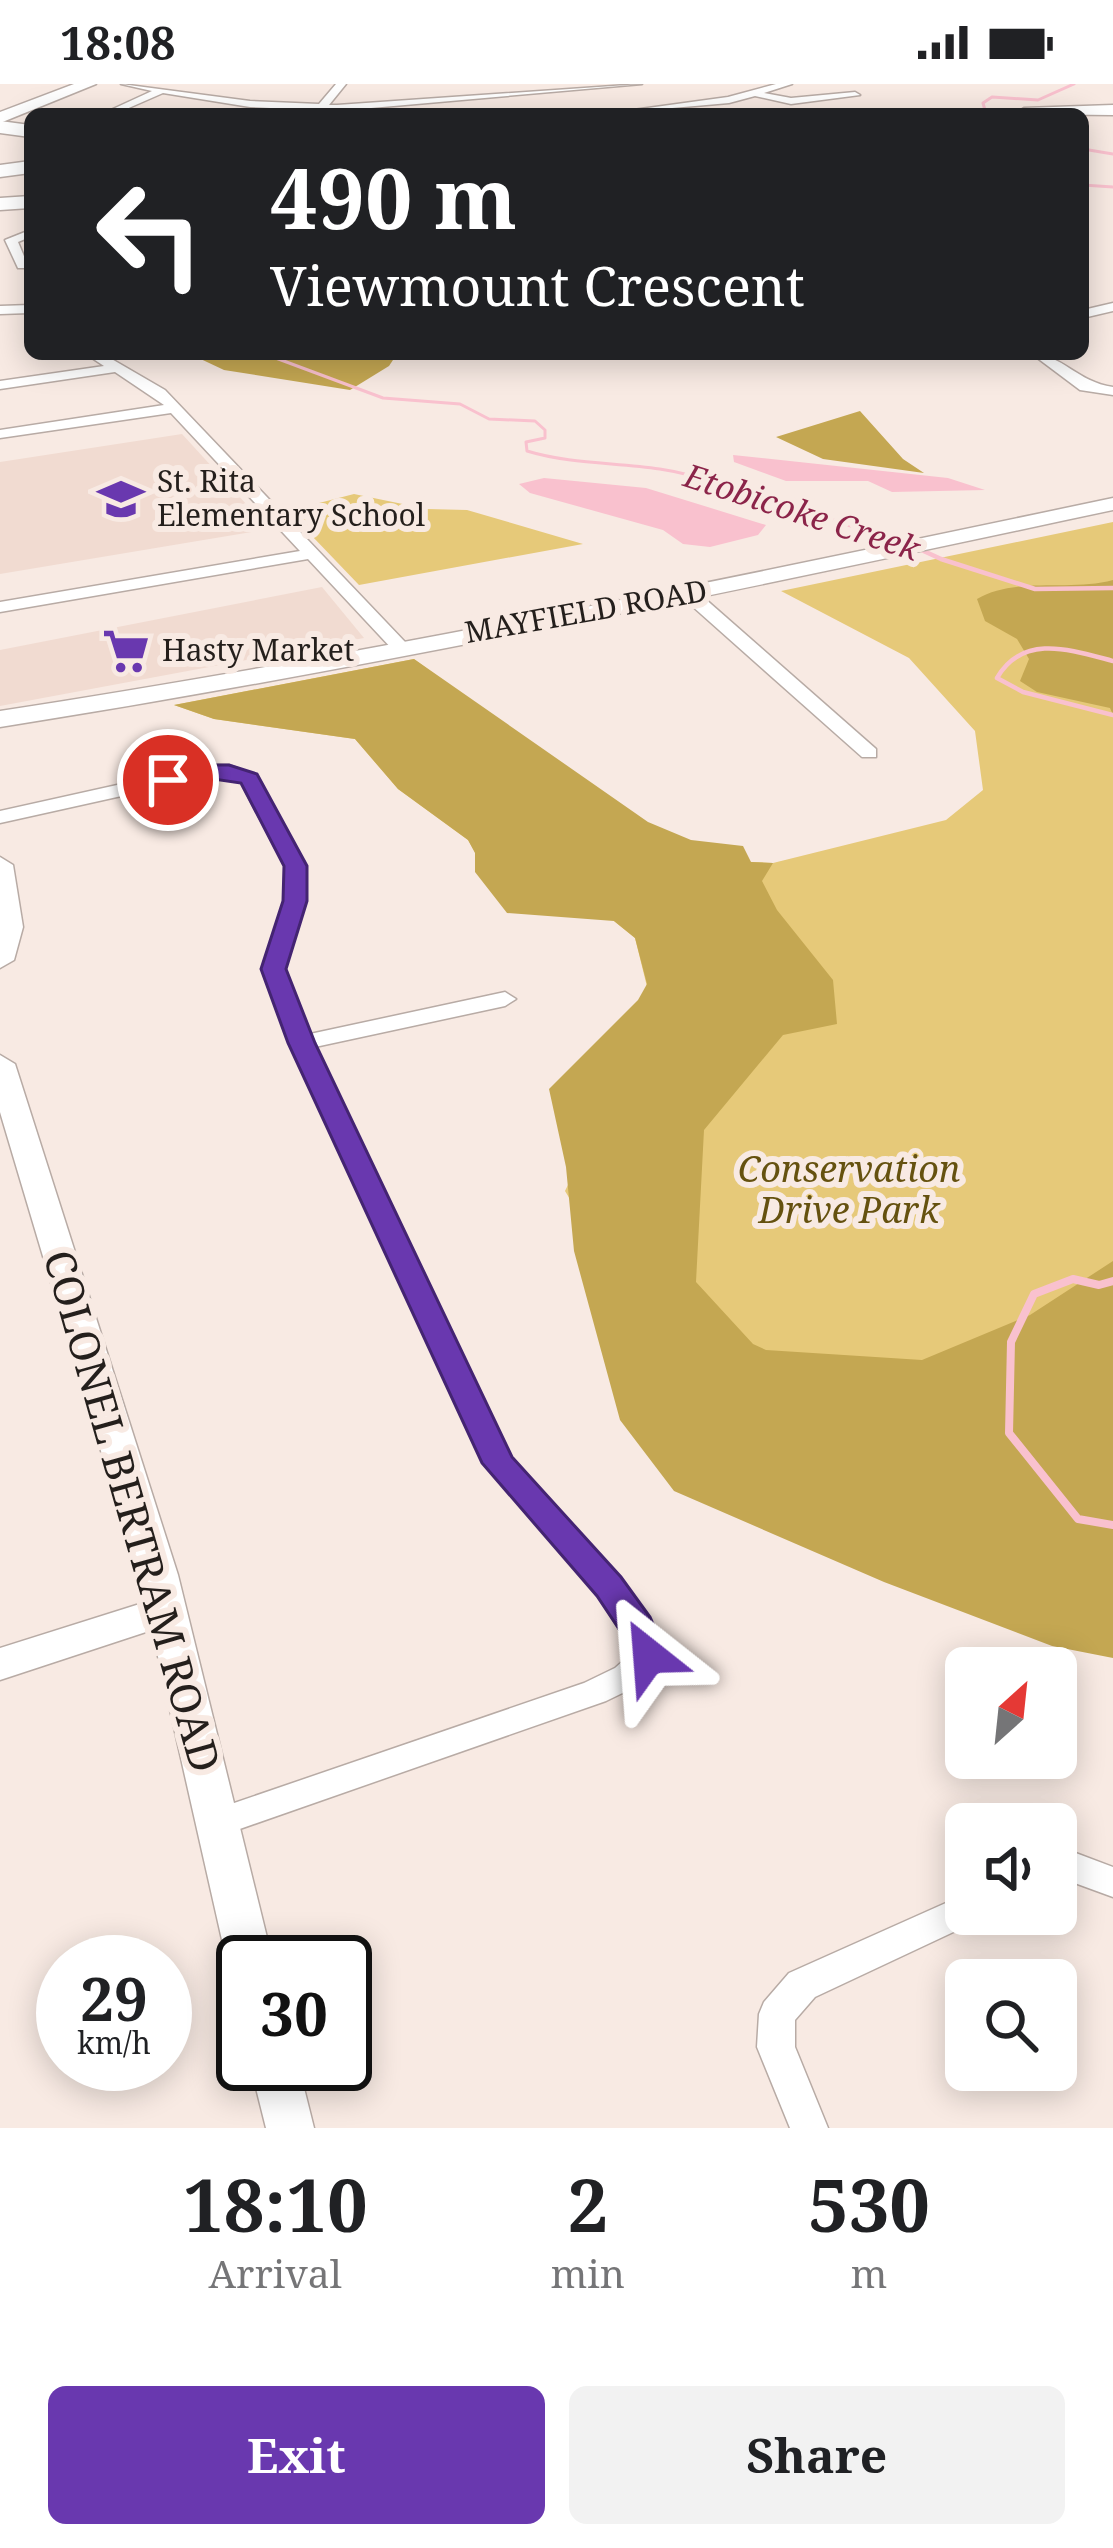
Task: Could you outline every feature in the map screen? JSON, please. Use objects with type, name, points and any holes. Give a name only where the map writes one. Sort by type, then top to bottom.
[{"type":"main road","points":[[29,108],[70,84]]},
{"type":"main road","points":[[36,108],[88,84]]},
{"type":"main road","name":"MAYFIELD ROAD","points":[[0,719],[689,594],[1113,504]]},
{"type":"main road","name":"MAYFIELD ROAD","points":[[0,730],[58,710]]},
{"type":"street","points":[[126,84],[236,102],[321,108],[410,105],[637,84]]},
{"type":"street","points":[[321,108],[341,84]]},
{"type":"street","points":[[653,108],[757,94],[787,84]]},
{"type":"street","points":[[121,108],[164,90]]},
{"type":"street","points":[[757,94],[791,101],[855,95]]},
{"type":"street","points":[[514,95],[532,106]]},
{"type":"street","points":[[410,105],[414,108]]},
{"type":"street","points":[[24,235],[11,240],[24,262]]},
{"type":"street","points":[[103,360],[152,386],[175,408],[400,647]]},
{"type":"street","points":[[1048,360],[1085,386],[1113,392]]},
{"type":"street","points":[[0,385],[117,368]]},
{"type":"street","points":[[0,434],[175,408]]},
{"type":"street","points":[[0,608],[310,554]]},
{"type":"street","points":[[689,594],[869,752]]},
{"type":"street","points":[[0,817],[207,771],[229,771],[250,779],[295,866],[295,901],[273,969],[302,1043],[499,1463],[609,1587],[637,1627],[649,1656],[626,1677],[595,1692],[217,1823]]},
{"type":"street","points":[[0,865],[10,927],[0,960]]},
{"type":"street","points":[[302,1043],[505,998]]},
{"type":"street","name":"COLONEL BERTRAM ROAD","points":[[0,1064],[166,1610],[244,1935]]},
{"type":"street","points":[[0,1664],[166,1610]]},
{"type":"street","points":[[1077,1868],[1113,1882]]},
{"type":"street","points":[[809,2128],[776,2047],[777,2014],[802,1985],[945,1920]]},
{"type":"street","points":[[281,2091],[290,2128]]},
{"type":"shaded area","points":[[203,360],[393,360],[350,390],[224,370]]},
{"type":"shaded area","points":[[860,411],[903,459],[924,473],[823,459],[776,437]]},
{"type":"shaded area","name":"St. Rita Elementary School","points":[[182,434],[269,529],[0,574],[0,462]]},
{"type":"shaded area","points":[[733,455],[948,478],[985,490],[892,492],[868,481],[786,481],[734,462]]},
{"type":"shaded area","points":[[544,478],[646,488],[766,525],[758,535],[710,547],[683,544],[663,530],[530,493],[519,484]]},
{"type":"shaded area","points":[[1113,580],[1113,715],[1110,708],[1037,692],[1020,681],[1029,659],[1017,639],[985,621],[977,599],[1009,588]]},
{"type":"shaded area","points":[[322,587],[364,638],[0,706],[0,650]]},
{"type":"shaded area","points":[[414,659],[648,822],[691,840],[743,846],[751,862],[773,863],[762,881],[777,910],[833,980],[837,1024],[783,1035],[704,1130],[696,1282],[753,1344],[766,1350],[922,1360],[1030,1315],[1113,1261],[1113,1658],[1077,1651],[1077,1647],[1052,1646],[884,1582],[674,1491],[620,1420],[574,1251],[566,1167],[549,1089],[638,1000],[647,984],[635,938],[614,921],[507,913],[475,872],[475,853],[468,840],[398,789],[355,739],[214,719],[174,705]]},
{"type":"green space","points":[[354,494],[427,509],[467,510],[583,544],[359,585],[288,511]]},
{"type":"green space","name":"Conservation Drive Park","points":[[1113,522],[1113,1629],[772,1531],[565,1191],[653,1011],[635,938],[589,901],[488,874],[468,840],[398,789],[355,739],[214,719],[174,705],[414,659],[685,859],[773,863],[946,820],[983,790],[975,731],[909,658],[781,591]]},
{"type":"waterway","name":"Etobicoke Creek","points":[[984,108],[983,103],[992,97],[1038,100],[1074,84]]},
{"type":"waterway","name":"Etobicoke Creek","points":[[1089,150],[1113,154]]},
{"type":"waterway","name":"Etobicoke Creek","points":[[1089,185],[1113,187]]},
{"type":"waterway","name":"Etobicoke Creek","points":[[281,360],[383,398],[460,404],[489,419],[535,421],[545,430],[545,438],[526,442],[527,451],[706,481]]},
{"type":"waterway","name":"Etobicoke Creek","points":[[699,478],[706,481]]},
{"type":"waterway","name":"Etobicoke Creek","points":[[706,481],[761,502],[889,535],[941,559],[1035,589],[1113,588]]},
{"type":"waterway","name":"Etobicoke Creek","points":[[1113,661],[1065,650],[1034,650],[1008,664],[997,678],[1023,692],[1113,715]]},
{"type":"waterway","name":"Etobicoke Creek","points":[[1113,1281],[1099,1285],[1073,1279],[1034,1294],[1011,1342],[1009,1433],[1078,1519],[1113,1525]]},
{"type":"place","name":"St. Rita Elementary School","points":[[121,499]]},
{"type":"place","name":"Hasty Market","points":[[126,651]]},
{"type":"route","points":[[168,780],[207,771],[229,771],[250,779],[295,866],[295,901],[273,969],[302,1043],[499,1463],[534,1508],[609,1587],[637,1627],[649,1656]]}]
